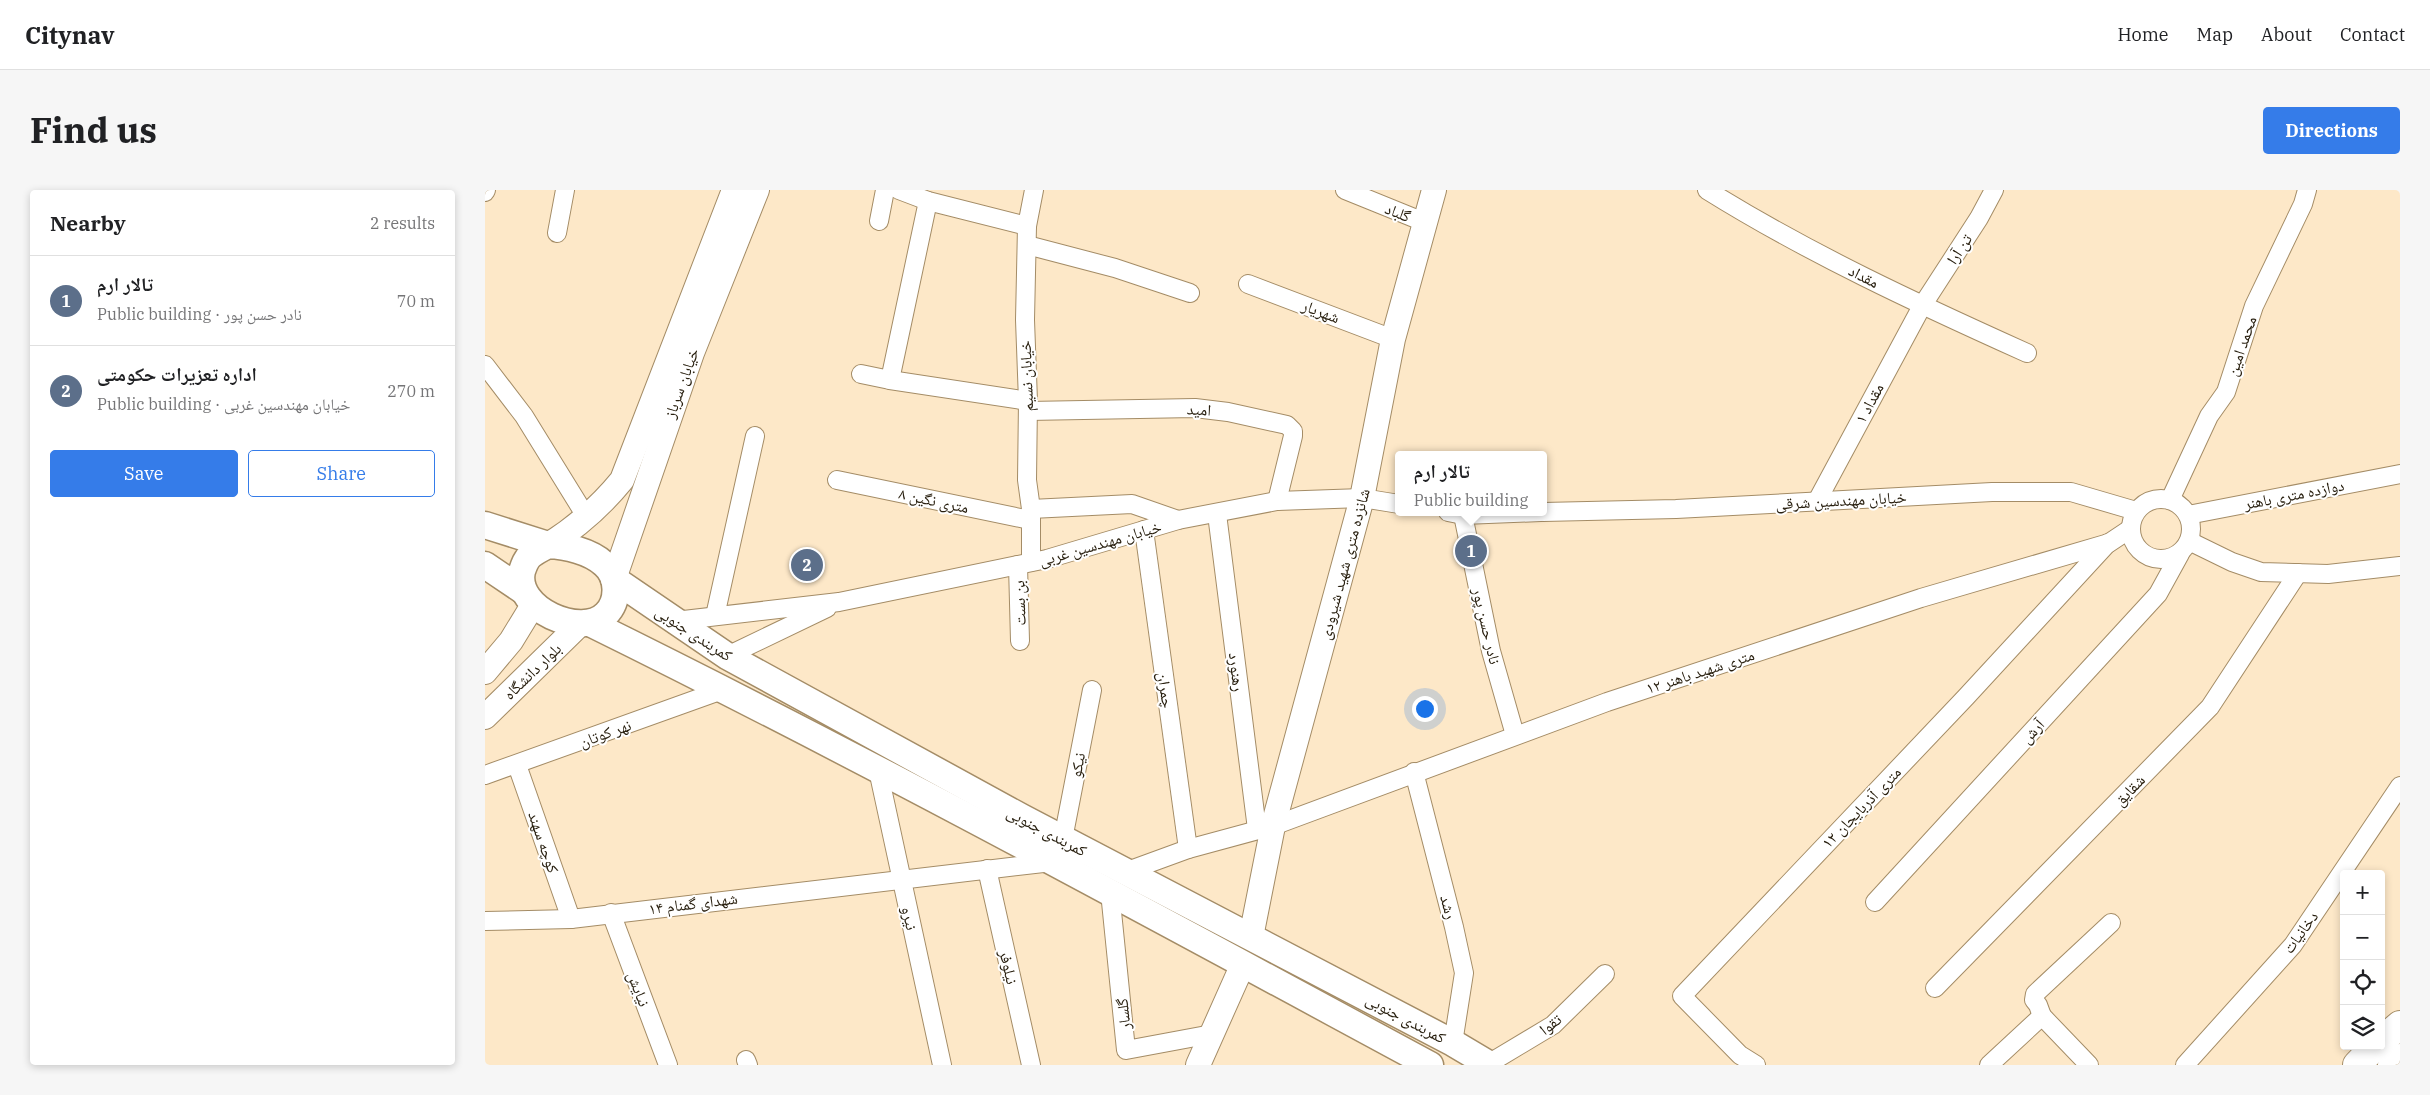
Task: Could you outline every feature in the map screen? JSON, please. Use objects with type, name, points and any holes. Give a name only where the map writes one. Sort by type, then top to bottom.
[{"type":"highway","points":[[2385,1038],[2400,1025]]},
{"type":"highway","points":[[2357,1065],[2371,1050]]},
{"type":"highway","points":[[2392,1065],[2400,1058]]},
{"type":"main road","name":"خیابان سرباز","points":[[614,579],[734,190]]},
{"type":"main road","name":"خیابان سرباز","points":[[548,546],[601,506],[622,480],[757,190]]},
{"type":"main road","name":"شانزده متری شهید شیرودی","points":[[1251,937],[1265,827],[1362,498],[1393,339],[1434,190]]},
{"type":"main road","points":[[485,525],[548,546],[566,546],[605,564],[614,579],[616,591],[615,605],[604,617],[584,624],[553,617],[485,564]]},
{"type":"main road","points":[[527,597],[521,576],[524,562],[531,554],[548,546]]},
{"type":"main road","name":"کمربندی جنوبی","points":[[614,579],[727,656],[762,674],[1058,851],[1110,892],[1430,1065]]},
{"type":"main road","name":"بلوار دانشگاه","points":[[485,672],[511,641],[527,597]]},
{"type":"main road","name":"کمربندی جنوبی","points":[[584,624],[735,695],[878,770],[1058,851],[1125,872],[1453,1043],[1489,1065]]},
{"type":"main road","name":"بلوار دانشگاه","points":[[485,717],[584,624]]},
{"type":"main road","points":[[735,695],[762,674]]},
{"type":"main road","points":[[1198,1065],[1243,964],[1251,937]]},
{"type":"street","points":[[557,233],[565,190]]},
{"type":"street","points":[[879,221],[885,190]]},
{"type":"street","points":[[899,190],[928,200],[1027,226]]},
{"type":"street","name":"خیابان نسیم","points":[[1025,564],[1031,514],[1027,480],[1028,406],[1025,320],[1027,226],[1034,190]]},
{"type":"street","name":"گلباد","points":[[1345,190],[1424,222]]},
{"type":"street","name":"مقداد","points":[[1707,190],[1753,219],[1921,306],[2027,353]]},
{"type":"street","name":"تن آرا","points":[[1921,306],[1979,218],[1994,190]]},
{"type":"street","name":"محمد امین","points":[[2170,500],[2209,416],[2225,392],[2255,306],[2303,204],[2307,190]]},
{"type":"street","points":[[890,380],[928,200]]},
{"type":"street","points":[[1027,245],[1115,268],[1190,293]]},
{"type":"street","name":"شهریار","points":[[1249,284],[1393,339]]},
{"type":"street","name":"مقداد ۱","points":[[1817,501],[1921,306]]},
{"type":"street","points":[[485,365],[524,416],[587,518]]},
{"type":"street","points":[[861,374],[1028,406]]},
{"type":"street","name":"امید","points":[[1028,406],[1195,408],[1228,412],[1287,425],[1293,431],[1293,436],[1277,501]]},
{"type":"street","points":[[715,616],[755,436]]},
{"type":"street","name":"دوازده متری باهنر","points":[[2188,515],[2400,474]]},
{"type":"street","name":"۸ متری نگین","points":[[837,480],[1031,514],[1132,504],[1178,520]]},
{"type":"street","name":"خیابان مهندسین شرقی","points":[[1547,512],[1676,509],[1992,492],[2071,492],[2136,511]]},
{"type":"street","points":[[1362,498],[1395,503]]},
{"type":"street","name":"خیابان مهندسین غربی","points":[[839,602],[1025,564],[1178,520],[1277,501],[1362,498]]},
{"type":"street","points":[[2151,500],[2170,500],[2179,504],[2188,515],[2191,530],[2185,547],[2165,559],[2155,559],[2145,555],[2137,548],[2132,539],[2130,529],[2136,511],[2151,500]]},
{"type":"street","name":"رهنورد","points":[[1217,514],[1265,827]]},
{"type":"street","name":"نادر حسن پور","points":[[1457,516],[1491,651],[1515,735]]},
{"type":"street","name":"۱۲ متری شهید باهنر","points":[[1125,872],[1188,849],[1265,827],[1607,702],[1912,601],[2109,543],[2130,529]]},
{"type":"street","name":"چمران","points":[[1144,530],[1188,849]]},
{"type":"street","name":"۱۲ متری آذربایجان","points":[[1756,1065],[1740,1054],[1682,996],[1966,697],[2109,543]]},
{"type":"street","points":[[2185,547],[2261,572],[2328,574],[2400,566]]},
{"type":"street","name":"آرش","points":[[1875,902],[2158,594],[2185,547]]},
{"type":"street","name":"بن بست","points":[[1020,641],[1025,564]]},
{"type":"street","name":"شقایق","points":[[1935,988],[2210,707],[2298,573]]},
{"type":"street","points":[[675,621],[839,602]]},
{"type":"street","points":[[727,656],[839,602]]},
{"type":"street","name":"نیکو","points":[[1058,851],[1091,690]]},
{"type":"street","name":"نهر کوتان","points":[[485,775],[735,695]]},
{"type":"street","name":"کوچه سهند","points":[[517,765],[571,919]]},
{"type":"street","name":"نیرو","points":[[878,770],[942,1065]]},
{"type":"street","name":"رشد","points":[[1414,772],[1455,927],[1464,973],[1453,1043]]},
{"type":"street","name":"دخانیات","points":[[2185,1065],[2293,945],[2400,786]]},
{"type":"street","name":"۱۴ شهدای گمنام","points":[[485,922],[571,919],[987,869],[1058,851]]},
{"type":"street","name":"نیلوفر","points":[[987,869],[1031,1065]]},
{"type":"street","name":"گلسار","points":[[1110,892],[1127,1050],[1212,1034]]},
{"type":"street","name":"نیایش","points":[[611,913],[668,1065]]},
{"type":"street","points":[[2089,1065],[2042,1016],[2034,1000],[2035,994],[2111,923]]},
{"type":"street","name":"تقوا","points":[[1489,1065],[1553,1025],[1605,974]]},
{"type":"street","points":[[1989,1065],[2042,1016]]},
{"type":"place","name":"تالار ارم","points":[[1471,551]]},
{"type":"place","name":"اداره تعزیرات حکومتی","points":[[807,565]]}]
